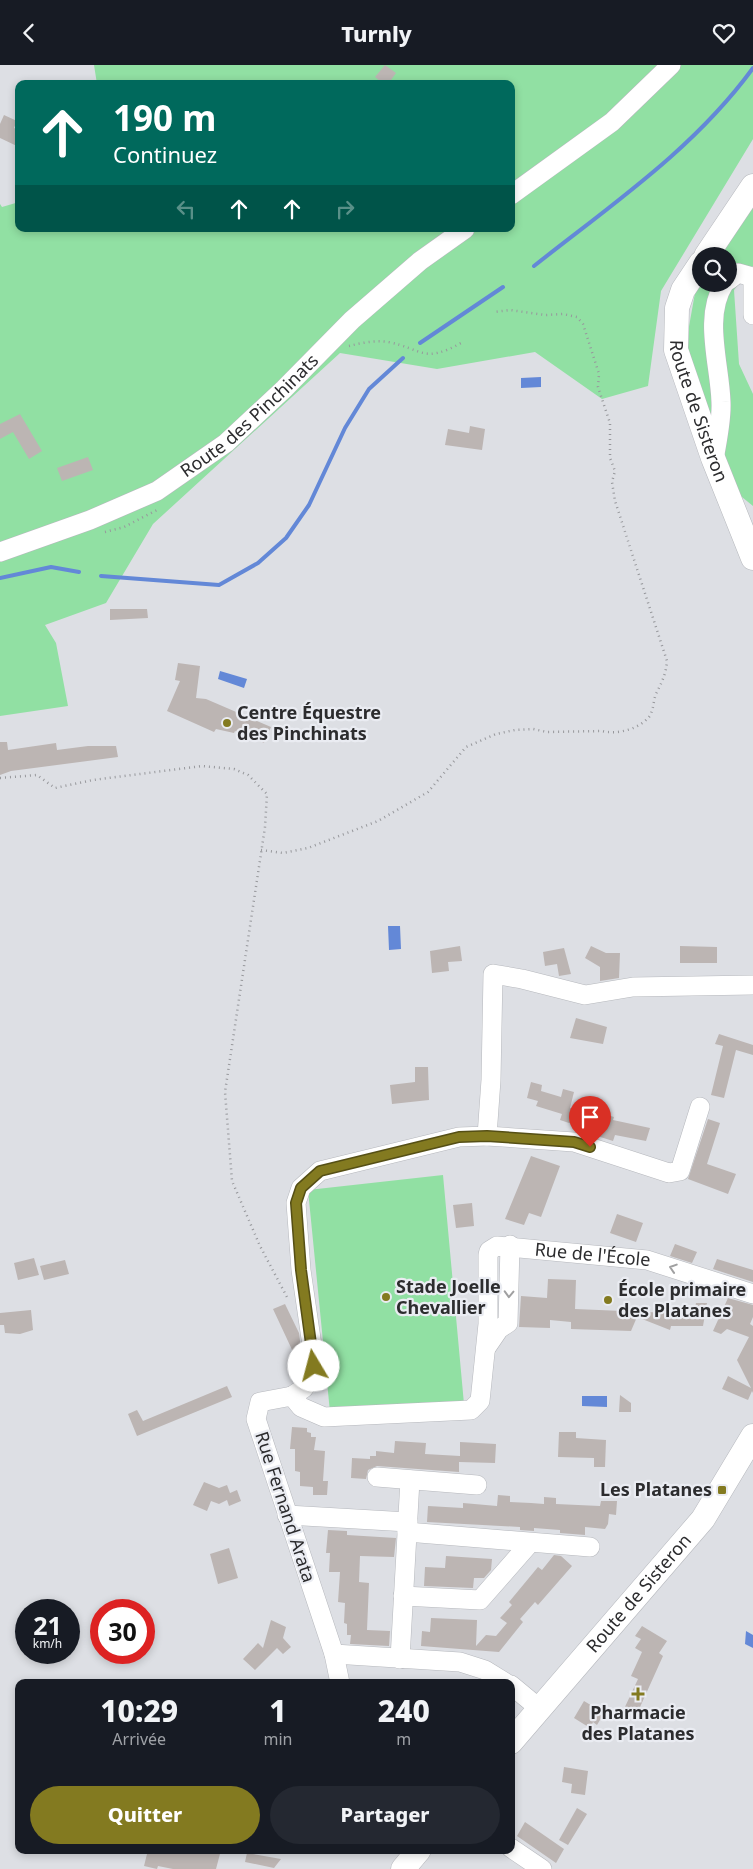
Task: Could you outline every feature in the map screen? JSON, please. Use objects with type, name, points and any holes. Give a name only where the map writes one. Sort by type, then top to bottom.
[{"type":"main road","points":[[712,247],[753,186]]},
{"type":"main road","name":"Route de Sisteron","points":[[692,276],[683,290],[677,308],[676,350],[714,461],[753,558]]},
{"type":"main road","name":"Route de Sisteron","points":[[515,1738],[703,1519],[753,1436]]},
{"type":"main road","points":[[403,1869],[416,1854]]},
{"type":"street","points":[[515,192],[612,122],[671,65]]},
{"type":"street","name":"Route des Pinchinats","points":[[0,552],[90,520],[157,491],[226,443],[284,389],[352,320],[420,261],[462,232]]},
{"type":"street","points":[[737,274],[753,277]]},
{"type":"street","points":[[753,282],[753,315]]},
{"type":"street","points":[[714,461],[722,404],[715,339],[716,301],[720,292]]},
{"type":"street","points":[[487,1136],[491,1079],[493,974],[522,979],[585,995],[632,987],[753,985]]},
{"type":"street","points":[[510,1245],[508,1323],[498,1329],[484,1351],[480,1401],[471,1410],[324,1417],[301,1407],[292,1396],[304,1388],[314,1366],[301,1270],[296,1203],[301,1188],[320,1171],[459,1137],[487,1136],[574,1142],[668,1173],[680,1171],[700,1107]]},
{"type":"street","name":"Rue de l'École","points":[[484,1351],[488,1324],[489,1251],[497,1246],[510,1245],[646,1260],[753,1294]]},
{"type":"street","name":"Rue Fernand Arata","points":[[292,1396],[260,1402],[256,1419],[334,1654],[339,1679]]},
{"type":"street","points":[[377,1477],[477,1485]]},
{"type":"street","points":[[400,1659],[410,1480]]},
{"type":"street","points":[[287,1515],[407,1527],[530,1543],[590,1547]]},
{"type":"street","points":[[403,1596],[480,1601],[530,1543]]},
{"type":"street","points":[[334,1654],[460,1662],[485,1670],[500,1679]]},
{"type":"street","points":[[515,1688],[540,1709]]},
{"type":"street","points":[[515,1851],[542,1869]]},
{"type":"path","points":[[261,850],[283,853],[308,847],[378,821],[428,792],[466,747],[479,740],[515,730],[595,731],[612,734],[622,732],[649,717],[656,695],[664,681],[667,661],[615,501],[612,482],[615,471],[610,458],[610,423],[598,387],[599,374],[583,324],[577,317],[563,314],[545,315],[510,310],[494,312]]},
{"type":"path","points":[[346,347],[364,343],[387,342],[418,353],[430,354],[446,352],[461,343]]},
{"type":"path","points":[[96,534],[124,527],[162,507]]},
{"type":"path","points":[[0,778],[37,775],[56,788],[93,780],[202,766],[234,769],[248,775],[267,794],[261,850],[227,1075],[225,1092],[226,1118],[232,1181],[260,1246],[293,1307]]},
{"type":"green space","points":[[94,65],[753,65],[753,139],[661,291],[648,386],[602,399],[535,352],[437,369],[340,353],[153,524],[106,603],[45,625],[56,643],[68,706],[0,716],[0,204],[2,207],[15,203],[15,232],[515,232],[515,80],[96,80]]},
{"type":"green space","points":[[753,206],[753,266],[737,286],[737,247],[721,247]]},
{"type":"green space","points":[[695,292],[734,292],[739,364],[753,394],[753,506],[737,493],[685,349]]},
{"type":"green space","name":"Stade Joelle Chevallier","points":[[443,1175],[464,1404],[330,1412],[308,1190]]},
{"type":"water","points":[[541,377],[541,387],[521,388],[521,378]]},
{"type":"water","points":[[220,671],[247,679],[244,688],[218,679]]},
{"type":"water","points":[[388,926],[400,926],[401,949],[389,950]]},
{"type":"water","points":[[582,1396],[607,1396],[607,1407],[582,1406]]},
{"type":"water","points":[[746,1631],[753,1635],[753,1648],[745,1644]]},
{"type":"building","points":[[385,65],[396,73],[391,80],[379,80],[375,77]]},
{"type":"building","points":[[4,115],[15,120],[15,145],[0,138],[0,124]]},
{"type":"building","points":[[20,414],[42,451],[29,459],[13,432],[0,439],[0,424]]},
{"type":"building","points":[[470,426],[485,429],[482,450],[445,445],[448,429],[469,433]]},
{"type":"building","points":[[88,457],[93,470],[62,481],[57,468]]},
{"type":"building","points":[[110,609],[147,609],[148,618],[110,620]]},
{"type":"building","name":"Centre Équestre des Pinchinats","points":[[178,663],[200,666],[196,698],[206,699],[271,727],[264,743],[235,731],[234,733],[216,729],[214,732],[167,711],[180,681],[175,680]]},
{"type":"building","points":[[0,742],[7,742],[8,750],[56,743],[57,750],[88,746],[116,746],[118,757],[11,771],[0,775]]},
{"type":"building","points":[[460,946],[462,961],[448,962],[449,971],[432,973],[430,951]]},
{"type":"building","points":[[591,946],[606,953],[620,953],[619,978],[600,981],[600,967],[585,958]]},
{"type":"building","points":[[680,946],[717,947],[717,963],[680,963]]},
{"type":"building","points":[[564,948],[571,974],[559,976],[557,964],[545,966],[543,952]]},
{"type":"building","points":[[576,1018],[607,1027],[603,1044],[570,1038]]},
{"type":"building","points":[[719,1034],[753,1045],[753,1055],[736,1050],[724,1098],[711,1095],[723,1046],[715,1044]]},
{"type":"building","points":[[415,1067],[428,1067],[429,1100],[392,1104],[390,1085],[415,1082]]},
{"type":"building","points":[[531,1082],[542,1085],[541,1091],[561,1097],[563,1089],[574,1092],[570,1108],[576,1110],[572,1124],[560,1120],[562,1114],[536,1106],[538,1101],[527,1098]]},
{"type":"building","points":[[600,1113],[614,1117],[613,1120],[650,1128],[646,1141],[615,1135],[613,1141],[594,1135]]},
{"type":"building","points":[[708,1119],[720,1123],[707,1164],[736,1174],[728,1194],[688,1179]]},
{"type":"building","points":[[531,1156],[560,1166],[541,1217],[529,1213],[524,1225],[505,1219]]},
{"type":"building","points":[[472,1203],[474,1226],[456,1228],[453,1205]]},
{"type":"building","points":[[617,1214],[643,1223],[636,1242],[610,1233]]},
{"type":"building","points":[[675,1244],[697,1252],[692,1263],[670,1256]]},
{"type":"building","points":[[34,1258],[39,1275],[18,1280],[14,1263]]},
{"type":"building","points":[[717,1259],[753,1270],[753,1282],[713,1269]]},
{"type":"building","points":[[65,1260],[69,1274],[44,1280],[40,1266]]},
{"type":"building","points":[[548,1279],[576,1280],[575,1309],[694,1314],[696,1303],[707,1303],[703,1326],[671,1326],[670,1330],[637,1317],[631,1331],[571,1329],[571,1322],[550,1320],[550,1328],[519,1327],[521,1296],[547,1298]]},
{"type":"building","points":[[728,1298],[753,1305],[753,1317],[750,1324],[753,1326],[753,1393],[752,1391],[748,1400],[722,1389],[728,1376],[751,1388],[737,1360],[749,1337],[727,1329],[721,1334],[713,1331]]},
{"type":"building","points":[[285,1304],[299,1333],[303,1364],[301,1369],[273,1309]]},
{"type":"building","points":[[31,1310],[33,1330],[20,1334],[5,1333],[4,1325],[0,1325],[0,1313]]},
{"type":"building","points":[[227,1386],[232,1397],[137,1436],[128,1414],[137,1410],[143,1421]]},
{"type":"building","points":[[620,1395],[631,1403],[631,1412],[619,1412]]},
{"type":"building","points":[[292,1427],[307,1428],[307,1432],[311,1433],[311,1437],[316,1437],[314,1450],[325,1451],[323,1481],[328,1481],[327,1495],[313,1495],[313,1487],[300,1486],[300,1472],[295,1471],[295,1449],[290,1449]]},
{"type":"building","points":[[559,1432],[576,1432],[576,1438],[606,1440],[605,1467],[594,1467],[594,1458],[558,1457]]},
{"type":"building","points":[[395,1441],[426,1443],[425,1454],[460,1456],[460,1442],[496,1444],[495,1463],[459,1462],[459,1472],[377,1466],[368,1470],[366,1479],[351,1478],[352,1458],[370,1459],[370,1456],[376,1456],[376,1451],[394,1453]]},
{"type":"building","points":[[204,1482],[219,1488],[227,1485],[230,1493],[237,1490],[241,1501],[229,1506],[227,1500],[219,1504],[211,1501],[207,1511],[193,1505]]},
{"type":"building","points":[[498,1495],[510,1496],[510,1502],[544,1504],[544,1497],[556,1498],[556,1504],[600,1506],[601,1501],[617,1501],[616,1515],[609,1514],[608,1524],[605,1529],[585,1527],[585,1535],[560,1533],[560,1530],[534,1528],[534,1531],[520,1530],[520,1527],[427,1522],[428,1506],[463,1508],[463,1503],[497,1506]]},
{"type":"building","points":[[328,1530],[347,1531],[347,1535],[396,1538],[394,1557],[360,1556],[359,1582],[369,1583],[367,1630],[390,1631],[389,1646],[350,1644],[351,1635],[347,1635],[347,1624],[344,1623],[345,1603],[338,1602],[340,1572],[329,1572],[330,1553],[326,1553]]},
{"type":"building","points":[[229,1548],[238,1578],[218,1584],[210,1554]]},
{"type":"building","points":[[554,1555],[561,1556],[572,1566],[538,1605],[535,1602],[520,1619],[523,1622],[499,1652],[421,1646],[422,1631],[430,1632],[431,1618],[477,1620],[476,1646],[486,1635],[496,1636],[507,1623],[500,1618],[512,1605],[509,1602],[538,1567],[542,1570]]},
{"type":"building","points":[[446,1556],[492,1559],[491,1570],[484,1578],[474,1578],[473,1588],[424,1586],[425,1567],[445,1568]]},
{"type":"building","points":[[271,1620],[286,1627],[283,1638],[291,1647],[283,1654],[277,1648],[255,1670],[243,1659],[258,1643],[263,1648]]},
{"type":"building","points":[[642,1626],[667,1641],[659,1653],[663,1656],[636,1716],[624,1709],[638,1679],[631,1676],[642,1652],[635,1648],[641,1639],[635,1636]]},
{"type":"building","points":[[584,1701],[604,1713],[597,1725],[593,1722],[590,1728],[574,1718]]},
{"type":"building","points":[[564,1767],[588,1771],[585,1795],[571,1793],[572,1784],[562,1782]]},
{"type":"building","points":[[577,1808],[587,1814],[568,1845],[559,1840]]},
{"type":"building","points":[[525,1822],[564,1849],[556,1863],[517,1836]]},
{"type":"building","points":[[147,1854],[220,1854],[216,1869],[173,1869],[158,1866],[157,1869],[144,1866]]},
{"type":"building","points":[[247,1854],[281,1859],[274,1868],[245,1862]]},
{"type":"waterway","points":[[534,266],[622,198],[678,150],[705,125],[753,68]]},
{"type":"waterway","points":[[420,343],[503,287]]},
{"type":"waterway","points":[[101,576],[219,585],[258,563],[286,538],[309,505],[345,428],[369,389],[403,358]]},
{"type":"waterway","points":[[0,578],[51,567],[79,572]]},
{"type":"place","name":"Centre Équestre des Pinchinats","points":[[227,723]]},
{"type":"place","name":"Stade Joelle Chevallier","points":[[386,1297]]},
{"type":"place","name":"École primaire des Platanes","points":[[608,1300]]},
{"type":"place","name":"Les Platanes","points":[[722,1490]]},
{"type":"place","name":"Pharmacie des Platanes","points":[[638,1694]]},
{"type":"route","points":[[314,1366],[301,1270],[296,1203],[301,1188],[320,1171],[459,1137],[487,1136],[574,1142],[590,1147]]}]
